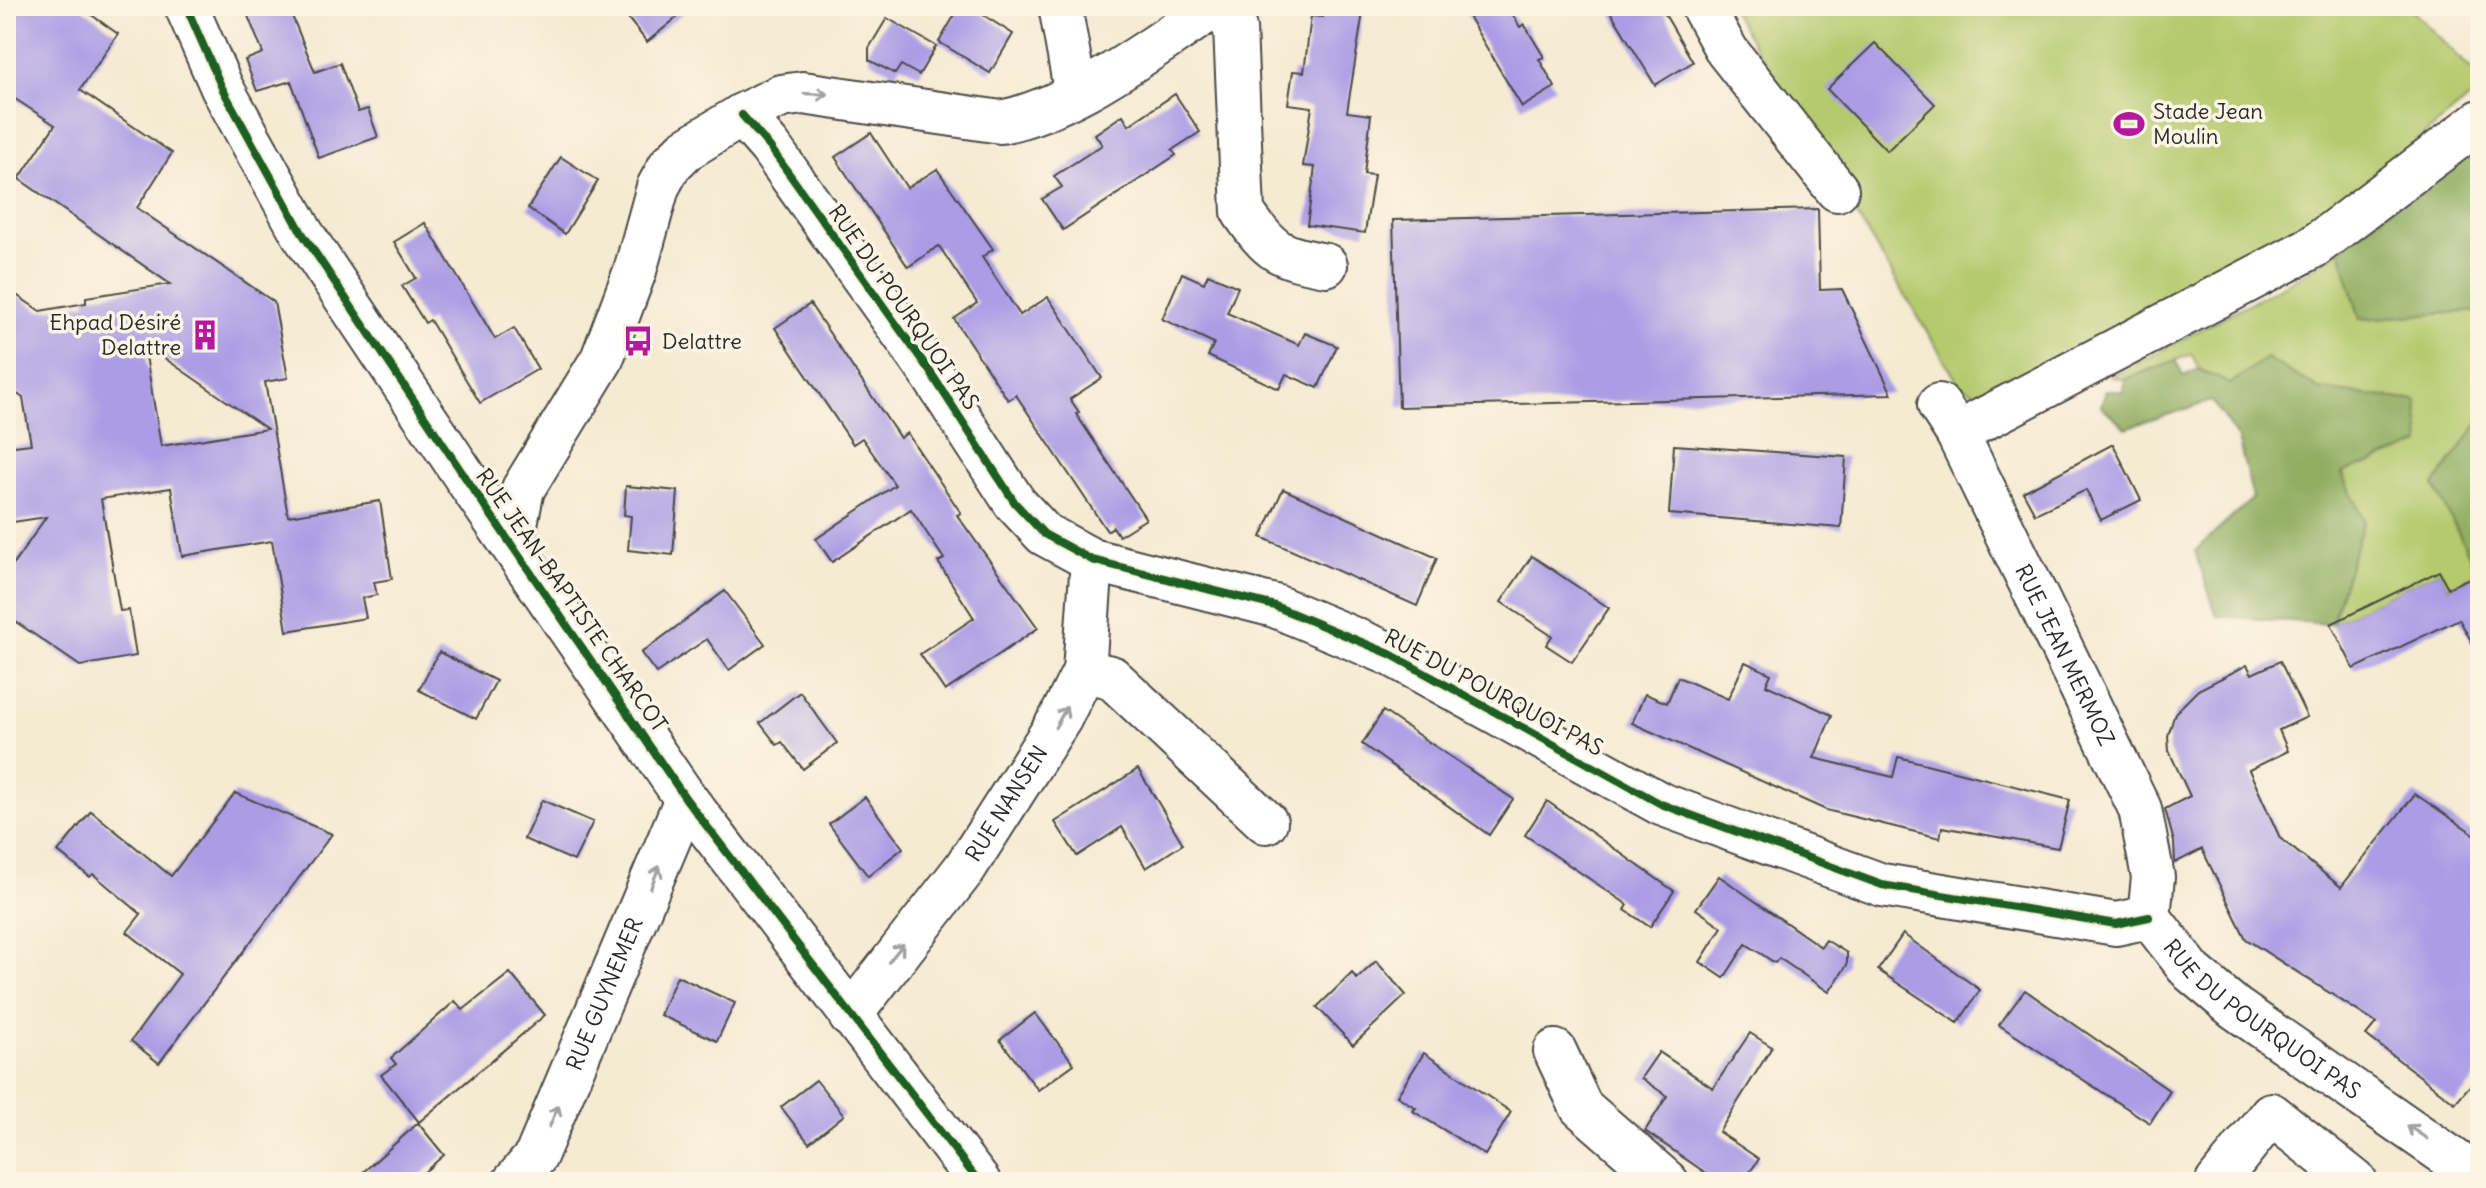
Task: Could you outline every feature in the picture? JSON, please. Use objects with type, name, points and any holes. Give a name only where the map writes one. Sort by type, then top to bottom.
[{"type":"street","name":"RUE JEAN-BAPTISTE CHARCOT","points":[[186,6],[222,88],[302,233],[686,799],[979,1182]]},
{"type":"street","points":[[1060,6],[1073,78],[1080,91]]},
{"type":"street","name":"RUE JEAN-BAPTISTE CHARCOT","points":[[512,544],[523,489],[602,359],[635,271],[658,187],[670,165],[685,150],[742,115],[781,96],[803,93],[1001,122],[1026,117],[1080,91],[1218,6]]},
{"type":"street","points":[[1218,6],[1235,28],[1243,212],[1260,236],[1283,257],[1326,265]]},
{"type":"street","points":[[1702,6],[1727,51],[1837,190]]},
{"type":"street","name":"RUE DU POURQUOI PAS","points":[[742,115],[770,147],[931,373],[1015,503],[1044,534],[1092,560],[1275,606],[1390,654],[1661,804],[1882,885],[2116,924],[2149,917],[2192,972],[2235,1008],[2480,1178]]},
{"type":"street","name":"RUE JEAN MERMOZ","points":[[2149,917],[2153,877],[2140,809],[1948,419],[2313,247],[2480,121]]},
{"type":"street","name":"RUE NANSEN","points":[[850,1016],[965,868],[1060,719],[1084,671],[1092,560]]},
{"type":"street","points":[[1084,671],[1111,677],[1266,822]]},
{"type":"street","name":"RUE GUYNEMER","points":[[514,1182],[536,1156],[686,799]]},
{"type":"street","points":[[1555,1051],[1581,1107],[1667,1182]]},
{"type":"street","points":[[2217,1182],[2271,1114],[2356,1182]]},
{"type":"green space","points":[[1730,6],[2408,6],[2480,78],[2480,90],[2308,229],[1983,396],[1960,386]]},
{"type":"green space","points":[[2480,136],[2480,311],[2360,319],[2340,250]]},
{"type":"green space","points":[[2340,250],[2360,319],[2480,311],[2480,421],[2434,485],[2479,573],[2448,588],[2439,571],[2331,624],[2364,520],[2342,472],[2421,444],[2416,401],[2319,389],[2266,358],[2230,384],[2199,369],[2192,354],[2125,379],[2111,377],[2297,278]]},
{"type":"green space","points":[[2266,358],[2319,389],[2417,401],[2421,444],[2342,473],[2364,520],[2331,624],[2217,616],[2195,551],[2253,498],[2238,439],[2212,401],[2126,428],[2101,406],[2106,390],[2123,392],[2125,379],[2176,361],[2183,376],[2199,369],[2230,384]]},
{"type":"green space","points":[[2480,421],[2480,576],[2434,485]]},
{"type":"building","name":"Ehpad Désiré Delattre","points":[[6,6],[79,6],[118,34],[80,90],[172,153],[137,208],[274,302],[288,378],[265,382],[288,516],[380,501],[392,579],[374,582],[377,595],[362,598],[366,618],[287,631],[272,541],[182,556],[171,488],[101,499],[120,611],[129,610],[136,656],[80,666],[6,615],[6,575],[46,517],[6,523],[6,447],[31,444],[23,398],[6,386],[6,288],[40,311],[86,303],[86,297],[170,284],[19,179],[55,125],[6,93]],"holes":[[[144,344],[267,429],[161,446]]]},
{"type":"building","points":[[244,6],[288,6],[315,72],[340,63],[358,112],[368,109],[378,137],[319,158],[291,81],[257,91],[245,60],[263,53]]},
{"type":"building","points":[[618,6],[691,6],[647,42]]},
{"type":"building","points":[[960,6],[969,6],[1013,34],[990,73],[939,42]]},
{"type":"building","points":[[1325,6],[1364,6],[1347,112],[1371,115],[1364,174],[1374,175],[1365,233],[1307,225],[1315,167],[1303,166],[1312,107],[1288,104],[1293,71],[1304,72],[1311,16],[1323,17]]},
{"type":"building","points":[[1462,6],[1507,6],[1520,27],[1524,24],[1544,57],[1539,59],[1555,87],[1522,107]]},
{"type":"building","points":[[1607,6],[1660,6],[1693,62],[1655,85]]},
{"type":"building","points":[[887,18],[936,46],[919,75],[901,65],[895,74],[869,60],[869,48]]},
{"type":"building","points":[[1875,43],[1935,104],[1887,151],[1827,89]]},
{"type":"building","points":[[1175,94],[1200,132],[1172,150],[1176,155],[1063,230],[1042,199],[1062,187],[1054,176],[1102,145],[1095,134],[1123,115],[1129,125]]},
{"type":"building","points":[[871,133],[907,188],[937,169],[993,249],[982,257],[1020,315],[1048,297],[1102,378],[1070,399],[1079,412],[1076,414],[1146,519],[1119,536],[1113,527],[1107,531],[1016,395],[1008,400],[954,319],[977,303],[939,246],[908,267],[835,157]]},
{"type":"building","points":[[561,157],[598,181],[565,234],[528,208]]},
{"type":"building","points":[[1818,209],[1820,290],[1842,289],[1892,394],[1399,407],[1393,220]]},
{"type":"building","points":[[425,223],[495,339],[514,328],[538,369],[480,403],[430,320],[425,323],[402,286],[416,278],[394,242]]},
{"type":"building","points":[[1182,273],[1204,283],[1208,274],[1238,287],[1227,313],[1299,345],[1305,333],[1337,346],[1318,388],[1286,374],[1279,389],[1208,356],[1214,343],[1162,319]]},
{"type":"building","points":[[810,304],[900,438],[907,433],[961,513],[957,515],[1038,628],[945,691],[920,654],[974,618],[938,562],[944,559],[911,509],[832,562],[816,539],[895,485],[862,438],[853,444],[775,328]]},
{"type":"building","points":[[2113,444],[2141,500],[2101,520],[2086,490],[2035,514],[2023,492]]},
{"type":"building","points":[[1674,445],[1846,457],[1841,528],[1669,514]]},
{"type":"building","points":[[626,486],[678,491],[673,555],[628,550],[631,516],[624,515]]},
{"type":"building","points":[[1283,489],[1437,558],[1417,606],[1261,537]]},
{"type":"building","points":[[1532,556],[1609,608],[1572,662],[1546,645],[1552,636],[1501,602]]},
{"type":"building","points":[[2439,571],[2448,588],[2480,573],[2480,657],[2459,619],[2354,669],[2331,624]]},
{"type":"building","points":[[725,591],[765,644],[729,670],[707,639],[656,673],[641,653]]},
{"type":"building","points":[[439,652],[496,681],[476,719],[419,690]]},
{"type":"building","points":[[2280,661],[2307,717],[2279,730],[2288,751],[2249,770],[2280,838],[2341,887],[2415,794],[2480,838],[2480,1074],[2455,1103],[2366,1035],[2376,1023],[2246,939],[2202,849],[2175,863],[2174,842],[2165,809],[2190,796],[2169,751],[2168,736],[2175,713],[2198,690],[2247,665],[2252,674]]},
{"type":"building","points":[[1745,662],[1771,674],[1766,685],[1832,715],[1814,758],[1893,777],[1898,757],[2070,800],[2058,848],[1942,827],[1940,838],[1826,810],[1632,723],[1645,694],[1667,703],[1678,677],[1728,699]]},
{"type":"building","points":[[800,692],[837,743],[803,769],[782,742],[777,745],[760,723]]},
{"type":"building","points":[[1383,711],[1513,799],[1489,835],[1362,744]]},
{"type":"building","points":[[1138,769],[1183,844],[1146,868],[1122,827],[1077,856],[1055,822]]},
{"type":"building","points":[[235,793],[332,834],[159,1063],[131,1041],[180,974],[127,932],[141,914],[93,874],[90,877],[58,852],[91,811],[171,876]]},
{"type":"building","points":[[865,797],[903,848],[868,876],[829,824]]},
{"type":"building","points":[[542,800],[593,822],[574,861],[524,839]]},
{"type":"building","points":[[1547,801],[1674,891],[1650,927],[1625,910],[1628,905],[1525,835]]},
{"type":"building","points":[[1719,876],[1821,947],[1826,940],[1847,953],[1847,965],[1829,992],[1779,958],[1775,963],[1746,944],[1724,978],[1700,962],[1722,927],[1696,909]]},
{"type":"building","points":[[1903,934],[1980,990],[1958,1023],[1878,970]]},
{"type":"building","points":[[1376,961],[1406,995],[1353,1045],[1317,1007],[1352,973],[1357,979]]},
{"type":"building","points":[[510,973],[545,1015],[419,1122],[381,1075],[396,1064],[391,1058],[455,1001],[463,1010]]},
{"type":"building","points":[[677,976],[735,1003],[717,1041],[660,1015]]},
{"type":"building","points":[[2025,990],[2170,1091],[2150,1123],[1999,1025]]},
{"type":"building","points":[[1035,1013],[1074,1064],[1038,1090],[1000,1040]]},
{"type":"building","points":[[1750,1033],[1772,1047],[1719,1132],[1759,1159],[1743,1182],[1719,1182],[1645,1131],[1667,1096],[1641,1078],[1659,1052],[1713,1088]]},
{"type":"building","points":[[1424,1053],[1511,1112],[1485,1155],[1413,1111],[1416,1108],[1397,1096]]},
{"type":"building","points":[[816,1080],[844,1115],[809,1143],[781,1107]]},
{"type":"building","points":[[418,1123],[444,1155],[413,1182],[352,1182]]},
{"type":"cycle path","points":[[186,6],[222,88],[302,233],[469,483],[686,799],[979,1182]]},
{"type":"cycle path","points":[[742,115],[770,147],[931,373],[1015,503],[1044,534],[1092,560],[1275,606],[1390,654],[1661,804],[1882,885],[2116,924],[2149,917]]},
{"type":"place","name":"Stade Jean Moulin","points":[[2129,124]]},
{"type":"place","name":"Ehpad Désiré Delattre","points":[[205,335]]},
{"type":"place","name":"Delattre","points":[[638,341]]}]
